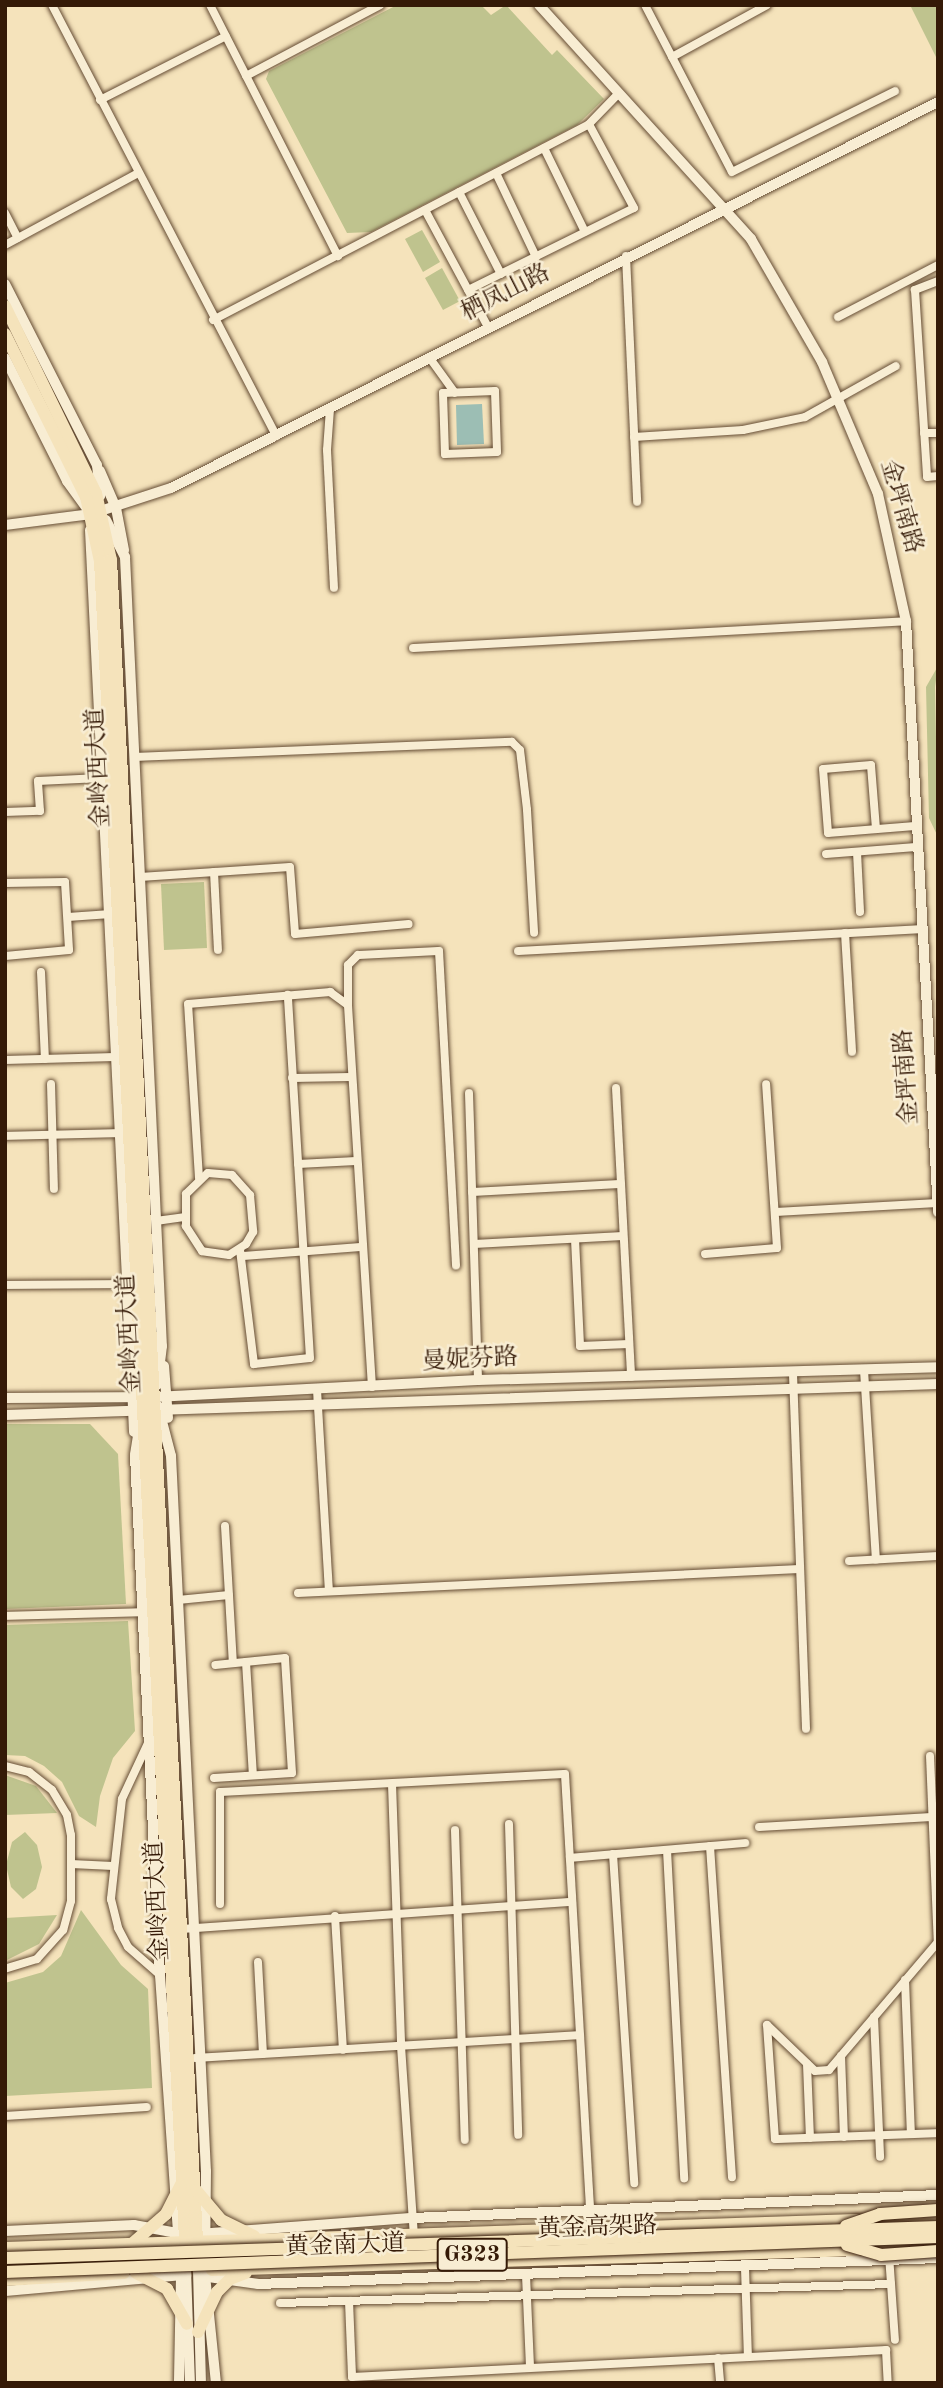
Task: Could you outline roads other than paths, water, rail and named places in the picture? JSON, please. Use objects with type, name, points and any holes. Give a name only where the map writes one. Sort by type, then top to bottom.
[{"type":"main road","name":"金岭西大道","points":[[5,306],[82,461],[91,514]]},
{"type":"main road","name":"金岭西大道","points":[[5,334],[111,560],[150,1405],[188,1929],[194,2058],[195,2188],[191,2237]]},
{"type":"main road","name":"曼妮芬路","points":[[5,1415],[478,1380],[793,1374],[938,1367]]},
{"type":"main road","name":"曼妮芬路","points":[[5,1398],[150,1405],[317,1405],[938,1384]]},
{"type":"main road","name":"金岭西大道","points":[[150,1405],[149,1612],[183,2178],[191,2237],[193,2328],[190,2383]]},
{"type":"main road","points":[[134,2242],[152,2229],[175,2199],[183,2178]]},
{"type":"main road","points":[[195,2188],[205,2203],[236,2229],[265,2239]]},
{"type":"main road","points":[[833,2236],[880,2214],[938,2210]]},
{"type":"main road","name":"黄金南大道","points":[[5,2248],[191,2237],[265,2239],[414,2235],[938,2216]]},
{"type":"main road","name":"黄金高架路","points":[[5,2272],[833,2236],[938,2227]]},
{"type":"main road","points":[[833,2236],[881,2255],[936,2257]]},
{"type":"main road","name":"黄金高架路","points":[[5,2258],[833,2236],[938,2237]]},
{"type":"main road","name":"黄金南大道","points":[[5,2280],[136,2273],[888,2249],[938,2245]]},
{"type":"main road","points":[[136,2273],[152,2279],[178,2304],[193,2328],[230,2279],[266,2270]]},
{"type":"main road","name":"金岭西大道","points":[[193,2328],[201,2383]]},
{"type":"street","points":[[52,5],[213,320],[276,436]]},
{"type":"street","points":[[210,5],[338,256]]},
{"type":"street","points":[[247,76],[368,8],[380,5]]},
{"type":"street","name":"金坪南路","points":[[539,5],[725,206],[751,239],[839,398],[878,494],[906,621],[919,929],[938,1212]]},
{"type":"street","points":[[645,5],[732,172],[895,91]]},
{"type":"street","points":[[672,57],[767,5]]},
{"type":"street","points":[[100,100],[226,36]]},
{"type":"street","points":[[213,320],[589,124],[619,93]]},
{"type":"street","name":"栖凤山路","points":[[5,525],[91,514],[171,488],[725,206],[938,102]]},
{"type":"street","points":[[468,290],[634,208],[589,124]]},
{"type":"street","points":[[544,148],[585,232]]},
{"type":"street","points":[[5,245],[138,173]]},
{"type":"street","points":[[496,173],[536,257]]},
{"type":"street","points":[[459,192],[501,274]]},
{"type":"street","points":[[425,210],[488,327]]},
{"type":"street","points":[[5,213],[18,238]]},
{"type":"street","points":[[626,256],[637,502]]},
{"type":"street","points":[[838,317],[938,265]]},
{"type":"street","points":[[938,281],[915,290],[927,477],[938,477]]},
{"type":"street","points":[[5,284],[116,507],[125,557],[162,1346],[150,1405],[135,1455],[149,1612],[149,1741],[160,1975],[175,2199],[191,2237],[192,2273],[178,2304],[179,2383]]},
{"type":"street","points":[[429,357],[455,393]]},
{"type":"street","points":[[5,358],[67,481],[125,557]]},
{"type":"street","points":[[634,437],[743,430],[805,417],[896,366]]},
{"type":"street","points":[[5,384],[16,379]]},
{"type":"street","points":[[495,391],[497,452],[445,454],[443,393],[455,393],[495,391]]},
{"type":"street","points":[[330,409],[327,450],[334,588]]},
{"type":"street","points":[[924,433],[938,433]]},
{"type":"street","points":[[97,465],[89,565],[130,1339],[150,1405],[171,1457],[188,1929],[396,1911],[572,1902]]},
{"type":"street","points":[[413,648],[906,621]]},
{"type":"street","points":[[134,757],[512,742],[520,750],[527,810],[534,933]]},
{"type":"street","points":[[876,830],[871,765],[823,769],[828,833],[876,830],[915,826]]},
{"type":"street","points":[[5,812],[40,811],[38,781],[100,778]]},
{"type":"street","points":[[826,854],[916,848]]},
{"type":"street","points":[[857,852],[860,912]]},
{"type":"street","points":[[140,877],[290,867],[295,934],[410,924]]},
{"type":"street","points":[[214,872],[218,950]]},
{"type":"street","points":[[5,883],[65,882],[69,950],[5,956]]},
{"type":"street","points":[[68,917],[107,914]]},
{"type":"street","points":[[518,951],[919,929]]},
{"type":"street","points":[[845,933],[852,1052]]},
{"type":"street","points":[[372,1387],[360,1247],[348,1005],[348,965],[358,955],[439,951],[456,1266]]},
{"type":"street","points":[[41,972],[45,1059]]},
{"type":"street","points":[[199,1178],[188,1004],[330,992],[348,1005]]},
{"type":"street","points":[[288,995],[302,1251],[310,1359],[254,1364],[242,1253],[254,1225],[247,1188],[226,1173],[199,1178],[186,1194],[184,1217],[193,1242],[202,1251],[222,1256],[242,1253],[302,1251],[360,1247]]},
{"type":"street","points":[[5,1060],[115,1057]]},
{"type":"street","points":[[292,1078],[351,1077]]},
{"type":"street","points":[[51,1084],[54,1189]]},
{"type":"street","points":[[705,1254],[777,1248],[766,1084]]},
{"type":"street","points":[[615,1088],[631,1377]]},
{"type":"street","points":[[469,1093],[478,1380]]},
{"type":"street","points":[[5,1136],[119,1133]]},
{"type":"street","points":[[298,1164],[356,1161]]},
{"type":"street","points":[[472,1192],[620,1184]]},
{"type":"street","points":[[775,1212],[938,1203]]},
{"type":"street","points":[[156,1221],[184,1217]]},
{"type":"street","points":[[474,1244],[623,1236]]},
{"type":"street","points":[[575,1239],[580,1346],[629,1344]]},
{"type":"street","points":[[5,1285],[127,1284]]},
{"type":"street","points":[[864,1370],[876,1559]]},
{"type":"street","points":[[793,1374],[806,1729]]},
{"type":"street","points":[[317,1390],[329,1591]]},
{"type":"street","points":[[225,1525],[233,1663]]},
{"type":"street","points":[[849,1561],[938,1556]]},
{"type":"street","points":[[298,1592],[799,1569]]},
{"type":"street","points":[[178,1600],[229,1595]]},
{"type":"street","points":[[5,1616],[149,1612]]},
{"type":"street","points":[[214,1778],[292,1773],[285,1658],[215,1665]]},
{"type":"street","points":[[246,1662],[253,1775]]},
{"type":"street","points":[[149,1741],[122,1799],[111,1899],[118,1928],[135,1955],[160,1975]]},
{"type":"street","points":[[929,1756],[938,1943],[829,2070],[815,2071],[767,2025],[775,2139],[938,2133]]},
{"type":"street","points":[[5,1766],[37,1777],[58,1797],[69,1825],[71,1864],[69,1911],[58,1939],[37,1959],[5,1969]]},
{"type":"street","points":[[220,1904],[220,1792],[565,1774],[577,2035],[591,2229]]},
{"type":"street","points":[[392,1784],[401,2046],[414,2235]]},
{"type":"street","points":[[759,1827],[932,1817]]},
{"type":"street","points":[[509,1824],[518,2135]]},
{"type":"street","points":[[455,1830],[465,2140]]},
{"type":"street","points":[[570,1858],[745,1843]]},
{"type":"street","points":[[710,1846],[732,2177]]},
{"type":"street","points":[[667,1850],[684,2179]]},
{"type":"street","points":[[613,1854],[634,2183]]},
{"type":"street","points":[[71,1864],[113,1866]]},
{"type":"street","points":[[335,1916],[343,2050]]},
{"type":"street","points":[[258,1962],[263,2054]]},
{"type":"street","points":[[905,1980],[911,2134]]},
{"type":"street","points":[[874,2017],[880,2157]]},
{"type":"street","points":[[191,2237],[205,2203],[194,2058],[577,2035]]},
{"type":"street","points":[[842,2056],[844,2137]]},
{"type":"street","points":[[807,2064],[810,2138]]},
{"type":"street","points":[[5,2116],[147,2107]]},
{"type":"street","points":[[5,2231],[134,2225],[191,2237],[236,2229],[413,2218],[938,2195]]},
{"type":"street","points":[[888,2249],[895,2340]]},
{"type":"street","points":[[5,2291],[152,2279],[192,2273],[258,2284],[890,2263],[936,2257]]},
{"type":"street","points":[[745,2268],[748,2357]]},
{"type":"street","points":[[192,2273],[209,2304],[216,2383]]},
{"type":"street","points":[[526,2275],[530,2365]]},
{"type":"street","points":[[280,2303],[745,2291],[891,2284]]},
{"type":"street","points":[[349,2301],[352,2380],[530,2365],[886,2350],[888,2383]]},
{"type":"street","points":[[718,2358],[720,2383]]},
{"type":"water","points":[[482,404],[484,444],[457,445],[456,405]]}]
